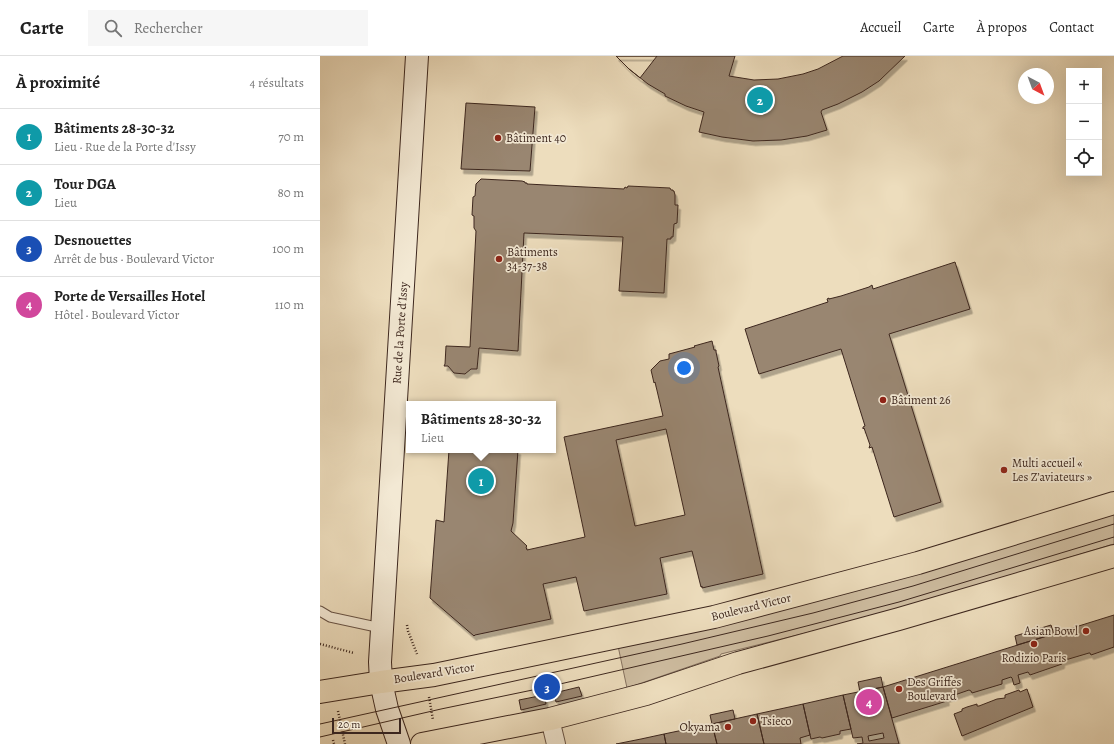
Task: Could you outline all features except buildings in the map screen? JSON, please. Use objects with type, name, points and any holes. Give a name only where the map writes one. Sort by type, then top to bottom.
[{"type":"main road","name":"Rue de la Porte d'Issy","points":[[381,682],[381,628],[417,56]]},
{"type":"main road","name":"Boulevard Victor","points":[[320,692],[457,670],[714,617],[918,563],[1114,504]]},
{"type":"main road","points":[[430,743],[550,719],[646,694],[738,662],[899,619],[1114,556]]},
{"type":"main road","name":"Boulevard Victor","points":[[381,682],[387,709],[399,744]]},
{"type":"street","points":[[550,719],[556,744]]},
{"type":"lane","points":[[320,611],[330,617],[381,628]]},
{"type":"path","points":[[406,624],[424,676],[430,743]]},
{"type":"path","points":[[320,644],[354,653]]},
{"type":"path","points":[[333,740],[334,744]]},
{"type":"shaded area","points":[[1114,513],[1114,544],[878,615],[721,654],[720,656],[627,688],[618,646]]},
{"type":"tram line","points":[[320,724],[682,644],[813,613],[913,586],[1114,524]]},
{"type":"tram line","points":[[320,737],[768,636],[899,602],[1114,537]]},
{"type":"place","name":"Tour DGA","points":[[760,100]]},
{"type":"place","name":"Bâtiment 40","points":[[498,138]]},
{"type":"place","name":"Bâtiments 34-37-38","points":[[499,259]]},
{"type":"place","name":"Bâtiment 26","points":[[883,400]]},
{"type":"place","name":"Multi accueil « Les Z’aviateurs »","points":[[1004,470]]},
{"type":"place","name":"Bâtiments 28-30-32","points":[[481,481]]},
{"type":"place","name":"Asian Bowl","points":[[1086,631]]},
{"type":"place","name":"Rodizio Paris","points":[[1034,644]]},
{"type":"place","name":"Desnouettes","points":[[547,687]]},
{"type":"place","name":"Des Griffes Boulevard","points":[[899,689]]},
{"type":"place","name":"Porte de Versailles Hotel","points":[[869,702]]},
{"type":"place","name":"Tsieco","points":[[753,721]]},
{"type":"place","name":"Okyama","points":[[728,727]]}]
